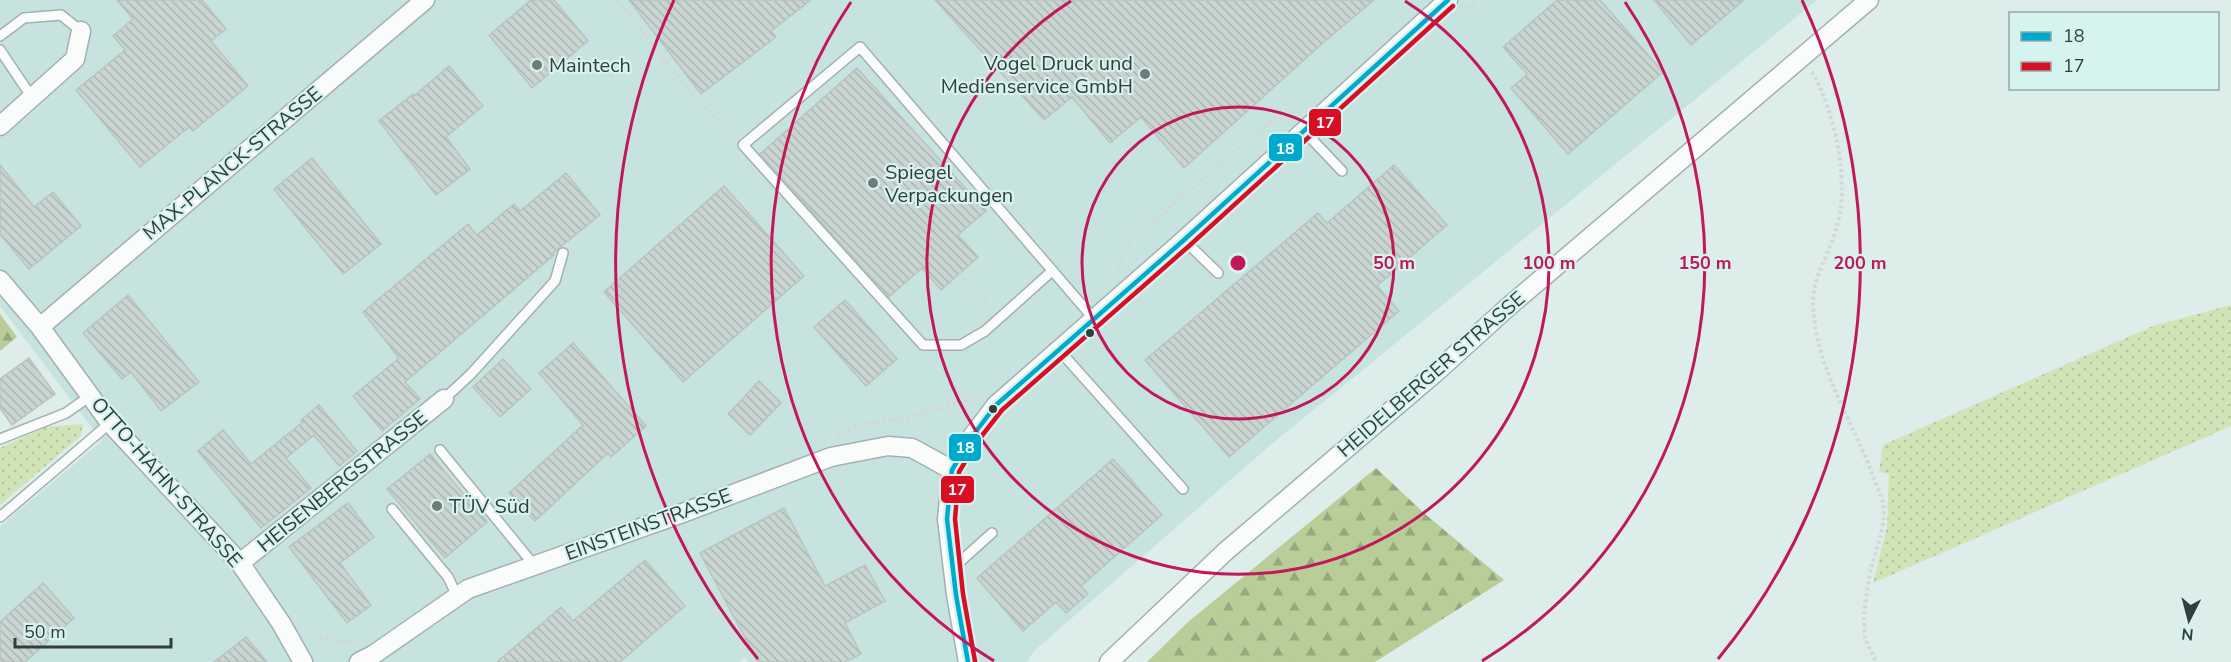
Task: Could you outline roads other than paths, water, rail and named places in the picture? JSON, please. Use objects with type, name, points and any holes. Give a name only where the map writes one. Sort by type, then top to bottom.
[{"type":"street","name":"MAX-PLANCK-STRASSE","points":[[40,327],[425,0]]},
{"type":"street","points":[[968,662],[952,568],[947,519],[952,470],[971,438],[996,405],[1184,240],[1301,125],[1448,0]]},
{"type":"street","name":"HEIDELBERGER STRASSE","points":[[1109,662],[1226,551],[1869,0]]},
{"type":"street","points":[[0,126],[75,59],[81,31]]},
{"type":"street","name":"OTTO-HAHN-STRASSE","points":[[0,280],[40,327],[110,423],[240,563],[303,662]]},
{"type":"street","name":"HEISENBERGSTRASSE","points":[[240,563],[444,399]]},
{"type":"street","name":"EINSTEINSTRASSE","points":[[358,662],[373,655],[468,589],[680,514],[831,457],[888,446],[912,448],[952,470]]},
{"type":"lane","points":[[0,36],[24,18],[61,15],[81,31]]},
{"type":"lane","points":[[1053,271],[985,331],[961,345],[923,345],[744,145],[860,47],[1053,271],[1094,319]]},
{"type":"lane","points":[[0,50],[32,96]]},
{"type":"lane","points":[[1301,125],[1342,171]]},
{"type":"lane","points":[[1184,240],[1218,273]]},
{"type":"lane","points":[[444,399],[471,374],[555,282],[563,253]]},
{"type":"lane","points":[[1059,350],[1183,489]]},
{"type":"lane","points":[[0,439],[66,413],[90,396]]},
{"type":"lane","points":[[0,517],[110,423]]},
{"type":"lane","points":[[440,450],[534,565]]},
{"type":"lane","points":[[392,509],[448,577],[457,596]]},
{"type":"lane","points":[[952,568],[992,533]]},
{"type":"place","name":"Maintech","points":[[537,65]]},
{"type":"place","name":"Vogel Druck und Medienservice GmbH","points":[[1145,74]]},
{"type":"place","name":"Spiegel Verpackungen","points":[[873,183]]},
{"type":"place","name":"TÜV Süd","points":[[437,506]]}]
